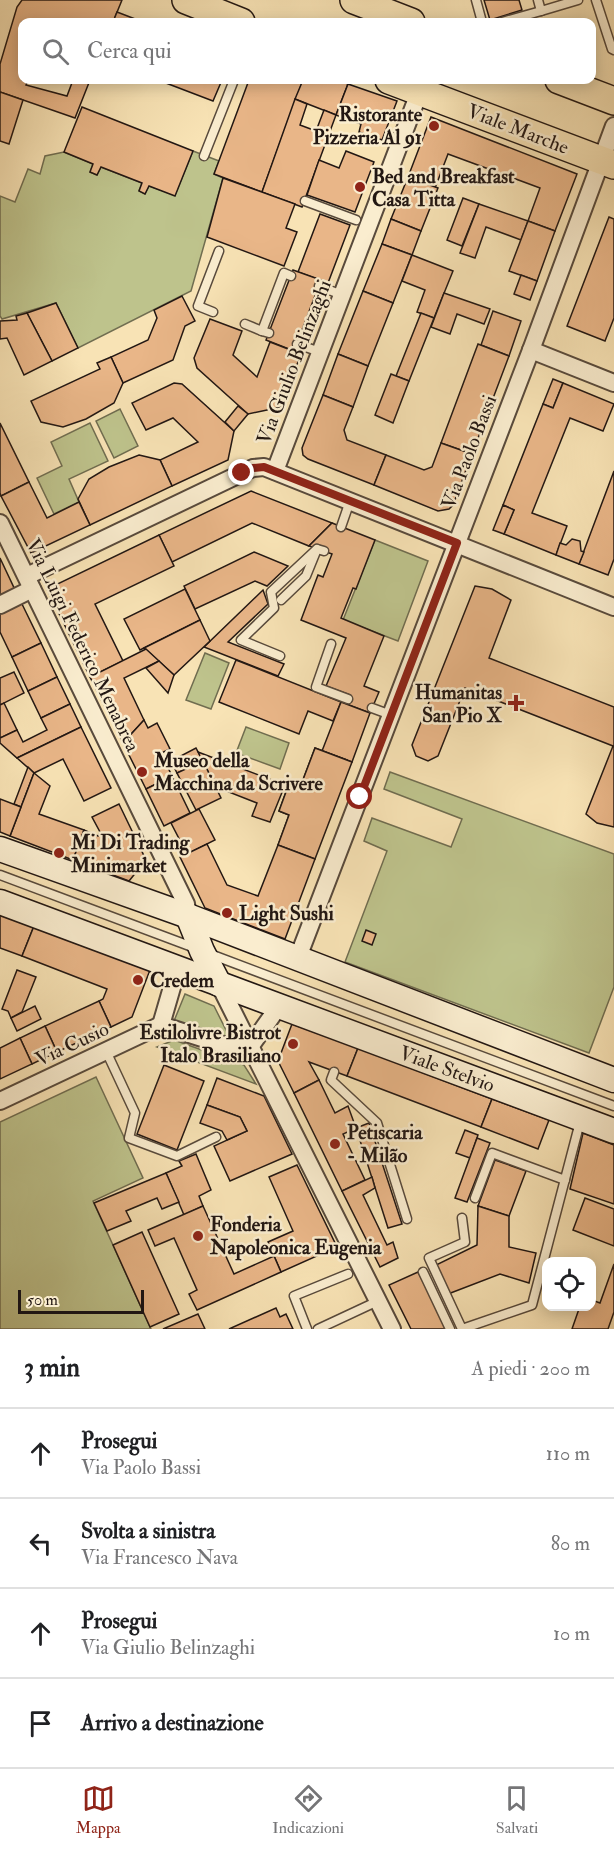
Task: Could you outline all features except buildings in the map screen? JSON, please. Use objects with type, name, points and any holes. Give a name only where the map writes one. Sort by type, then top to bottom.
[{"type":"main road","points":[[186,0],[231,18]]},
{"type":"main road","points":[[354,0],[379,6],[403,18]]},
{"type":"main road","points":[[570,84],[614,100]]},
{"type":"main road","name":"Viale Marche","points":[[422,85],[607,163]]},
{"type":"main road","points":[[0,849],[188,916],[297,960],[614,1080]]},
{"type":"main road","points":[[0,902],[177,969],[193,947]]},
{"type":"main road","points":[[188,916],[193,947],[219,984]]},
{"type":"main road","name":"Viale Stelvio","points":[[177,969],[279,1006],[348,1037],[614,1131]]},
{"type":"street","name":"Via Giulio Belinzaghi","points":[[0,605],[30,583],[242,473],[253,468],[264,467],[275,471],[422,85]]},
{"type":"street","name":"Via Paolo Bassi","points":[[297,960],[531,350],[607,163],[614,126]]},
{"type":"street","points":[[531,350],[614,383]]},
{"type":"street","points":[[275,471],[614,607]]},
{"type":"street","name":"Via Luigi Federico Menabrea","points":[[0,523],[186,904],[188,916]]},
{"type":"street","points":[[177,969],[161,1025],[236,1049],[250,1047],[279,1006]]},
{"type":"street","points":[[219,984],[392,1329]]},
{"type":"street","name":"Via Cusio","points":[[0,1101],[161,1025]]},
{"type":"lane","points":[[476,0],[481,18]]},
{"type":"lane","points":[[538,0],[541,11]]},
{"type":"lane","points":[[516,18],[578,0]]},
{"type":"lane","points":[[596,0],[614,50]]},
{"type":"lane","points":[[204,156],[232,84]]},
{"type":"lane","points":[[304,201],[356,220]]},
{"type":"lane","points":[[213,312],[198,306],[219,250]]},
{"type":"lane","points":[[245,324],[266,332],[284,273],[291,276]]},
{"type":"lane","points":[[319,286],[342,295]]},
{"type":"lane","points":[[297,344],[320,352]]},
{"type":"lane","points":[[341,527],[350,501]]},
{"type":"lane","points":[[280,656],[241,640],[274,608],[272,592],[321,550],[306,576],[281,600]]},
{"type":"lane","points":[[332,644],[316,687],[348,699]]},
{"type":"lane","points":[[372,708],[391,715]]},
{"type":"lane","points":[[0,875],[193,947]]},
{"type":"lane","name":"Viale Stelvio","points":[[193,947],[614,1106]]},
{"type":"lane","points":[[106,1051],[135,1113],[129,1138],[177,1156],[216,1137]]},
{"type":"lane","points":[[334,1072],[332,1080],[376,1123],[407,1219]]},
{"type":"lane","points":[[462,1218],[465,1242],[429,1258],[462,1329],[532,1305],[581,1119]]},
{"type":"lane","points":[[475,1198],[492,1153],[566,1180]]},
{"type":"lane","points":[[423,1272],[450,1329]]},
{"type":"lane","points":[[307,1329],[294,1296],[348,1274]]},
{"type":"lane","points":[[318,1329],[378,1301]]},
{"type":"green space","points":[[193,151],[219,161],[214,174],[223,178],[191,291],[78,348],[56,303],[2,319],[0,316],[0,196],[15,202],[28,169],[40,174],[45,156],[64,152],[93,164],[90,172],[97,175],[101,167],[142,183],[139,191],[145,194],[149,186],[175,195]]},
{"type":"green space","points":[[120,409],[138,446],[114,458],[96,421]]},
{"type":"green space","points":[[90,423],[108,461],[69,479],[79,502],[54,514],[37,478],[62,466],[51,442]]},
{"type":"green space","points":[[375,540],[428,561],[398,641],[343,620]]},
{"type":"green space","points":[[205,653],[229,663],[211,709],[186,700]]},
{"type":"green space","points":[[246,727],[289,743],[280,769],[236,753]]},
{"type":"green space","points":[[390,772],[614,854],[614,987],[589,1053],[345,962],[387,851],[364,841],[372,818],[451,847],[462,819],[384,789]]},
{"type":"green space","points":[[185,994],[214,1006],[232,1042],[174,1021]]},
{"type":"green space","points":[[174,1040],[244,1065],[256,1084],[157,1047]]},
{"type":"green space","points":[[96,1077],[143,1178],[93,1201],[151,1329],[0,1329],[0,1122]]},
{"type":"place","name":"Ristorante Pizzeria Al 91","points":[[434,126]]},
{"type":"place","name":"Bed and Breakfast Casa Titta","points":[[360,187]]},
{"type":"place","name":"Humanitas San Pio X","points":[[516,703]]},
{"type":"place","name":"Museo della Macchina da Scrivere","points":[[142,772]]},
{"type":"place","name":"Mi Di Trading Minimarket","points":[[59,853]]},
{"type":"place","name":"Light Sushi","points":[[227,913]]},
{"type":"place","name":"Credem","points":[[138,980]]},
{"type":"place","name":"Estilolivre Bistrot Italo Brasiliano","points":[[293,1044]]},
{"type":"place","name":"Petiscaria - Milão","points":[[335,1144]]},
{"type":"place","name":"Fonderia Napoleonica Eugenia","points":[[198,1236]]},
{"type":"route","points":[[242,473],[253,468],[264,467],[457,543],[360,797]]}]
